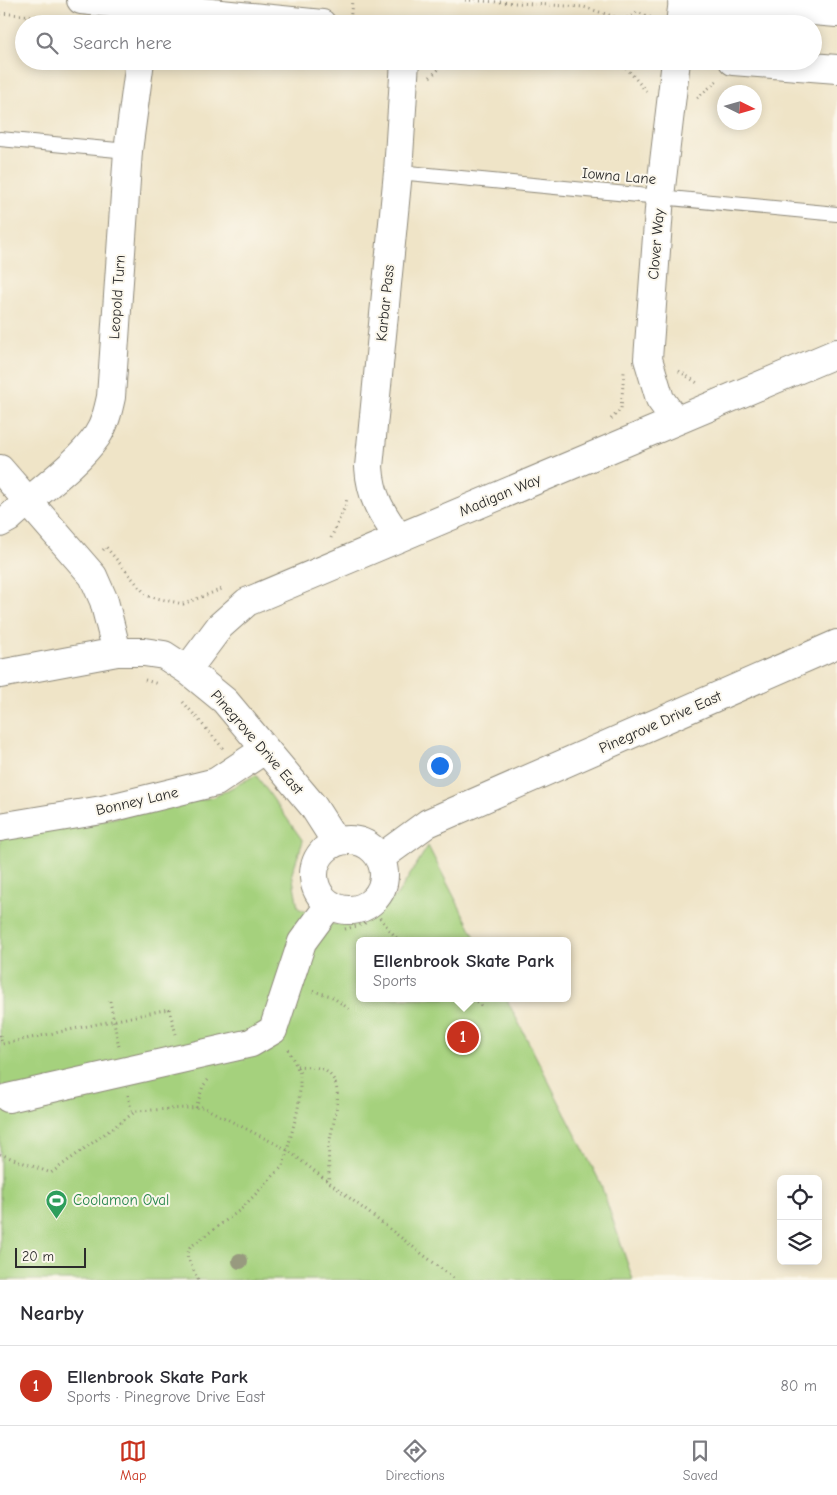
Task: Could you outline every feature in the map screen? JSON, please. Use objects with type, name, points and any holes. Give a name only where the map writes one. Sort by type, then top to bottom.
[{"type":"street","points":[[73,9],[147,10],[210,15]]},
{"type":"street","points":[[681,11],[837,13]]},
{"type":"street","points":[[822,69],[837,69]]},
{"type":"street","name":"Leopold Turn","points":[[0,523],[9,518],[82,454],[96,437],[105,420],[111,397],[128,151],[139,70]]},
{"type":"street","name":"Karbar Pass","points":[[399,538],[378,508],[360,493],[369,467],[398,172],[405,70]]},
{"type":"street","name":"Clover Way","points":[[675,70],[660,196],[648,334],[649,363],[660,399],[676,421]]},
{"type":"street","name":"Madigan Way","points":[[187,670],[220,626],[247,602],[837,353]]},
{"type":"street","points":[[0,469],[93,576],[104,601],[117,652]]},
{"type":"street","name":"Pinegrove Drive East","points":[[380,858],[428,823],[837,644]]},
{"type":"street","name":"Pinegrove Drive East","points":[[0,674],[117,652],[144,652],[164,655],[187,670],[225,701],[264,750],[313,806],[336,842]]},
{"type":"street","name":"Bonney Lane","points":[[0,827],[102,810],[216,782],[264,750]]},
{"type":"street","points":[[357,840],[366,844],[380,858],[384,870],[384,881],[380,892],[373,901],[352,910],[341,909],[330,904],[319,892],[314,877],[320,856],[336,842],[357,840]]},
{"type":"street","points":[[8,1098],[251,1043],[273,1030],[302,942],[330,904]]},
{"type":"lane","points":[[0,139],[128,151]]},
{"type":"lane","name":"Iowna Lane","points":[[398,172],[837,214]]},
{"type":"path","points":[[351,15],[352,0]]},
{"type":"path","points":[[465,0],[584,7],[609,15]]},
{"type":"path","points":[[0,12],[73,9]]},
{"type":"path","points":[[632,15],[637,12],[644,15]]},
{"type":"path","points":[[628,70],[648,94],[694,100],[726,70]]},
{"type":"path","points":[[608,422],[620,409],[625,362],[667,364],[702,386]]},
{"type":"path","points":[[346,504],[360,493]]},
{"type":"path","points":[[330,540],[346,504],[360,493]]},
{"type":"path","points":[[84,565],[106,547],[147,596],[183,604],[228,587]]},
{"type":"path","points":[[142,679],[161,684]]},
{"type":"path","points":[[176,694],[239,767]]},
{"type":"path","points":[[339,930],[364,924],[374,911],[396,937]]},
{"type":"path","points":[[305,990],[331,996],[349,1009]]},
{"type":"path","points":[[477,1002],[482,1007]]},
{"type":"path","points":[[198,1280],[187,1256],[190,1246],[240,1210],[283,1166],[286,1148],[298,1109],[300,1073],[291,1052],[273,1030]]},
{"type":"path","points":[[297,1066],[318,1068],[327,1072],[336,1087],[336,1107],[329,1146],[329,1181]]},
{"type":"path","points":[[0,1154],[51,1173],[136,1111],[204,1108],[286,1148],[456,1280]]},
{"type":"green space","points":[[256,775],[303,841],[292,873],[298,908],[332,924],[360,923],[398,894],[428,846],[475,937],[356,937],[356,1002],[508,1002],[600,1182],[633,1280],[0,1280],[0,835],[94,822],[214,797]]},
{"type":"place","name":"Ellenbrook Skate Park","points":[[463,1037]]},
{"type":"place","name":"Coolamon Oval","points":[[57,1219]]}]
